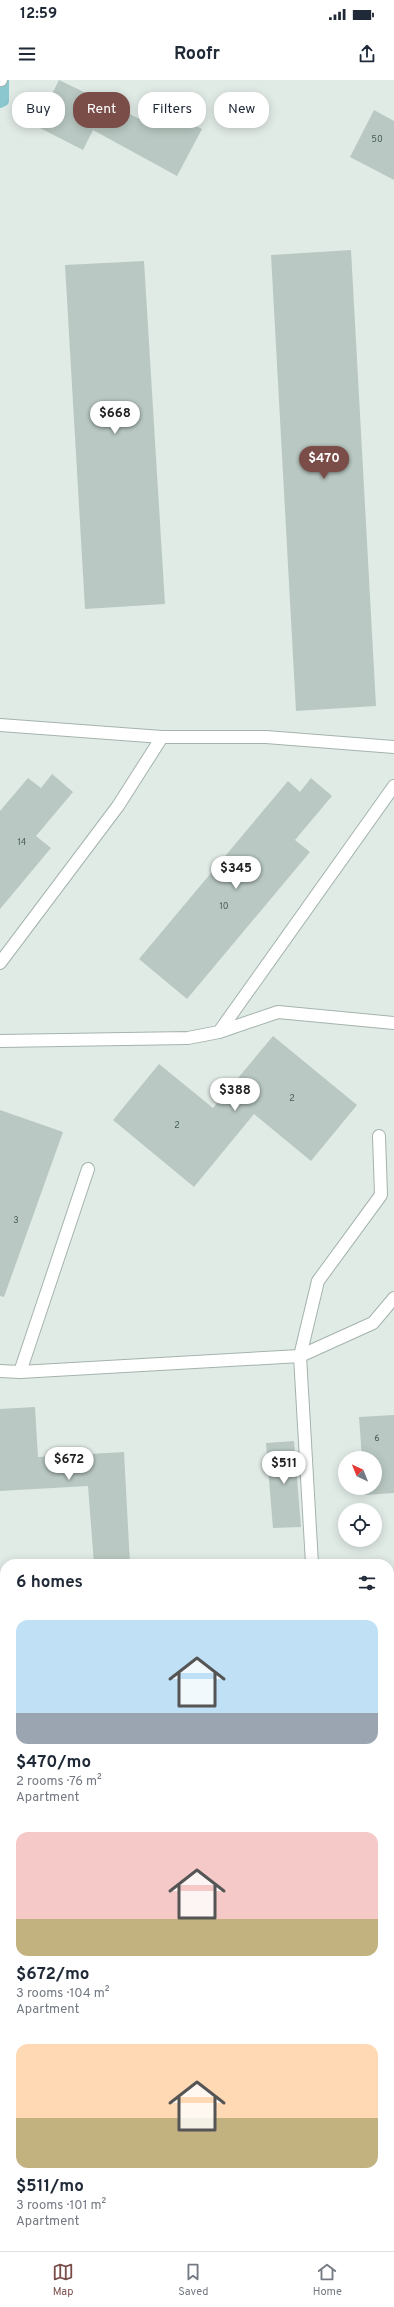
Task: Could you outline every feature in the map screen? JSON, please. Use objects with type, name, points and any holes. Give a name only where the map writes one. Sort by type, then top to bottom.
[{"type":"lane","points":[[0,725],[162,737],[266,737],[394,747]]},
{"type":"lane","points":[[0,963],[118,806],[162,737]]},
{"type":"lane","points":[[219,1032],[394,786]]},
{"type":"lane","points":[[0,1041],[188,1038],[219,1032],[278,1012],[394,1023]]},
{"type":"lane","points":[[312,1559],[300,1356],[318,1281],[381,1195],[379,1136]]},
{"type":"lane","points":[[20,1372],[88,1169]]},
{"type":"lane","points":[[0,1371],[20,1372],[300,1356],[373,1323],[394,1298]]},
{"type":"building","points":[[59,80],[84,92],[73,92],[73,128],[130,128],[130,114],[138,118],[138,128],[202,129],[177,176],[93,130],[83,150],[40,128],[65,128],[65,92],[53,92]]},
{"type":"building","points":[[374,110],[394,121],[394,180],[350,157]]},
{"type":"building","points":[[351,250],[376,706],[296,711],[271,255]]},
{"type":"building","points":[[144,261],[165,604],[85,609],[65,265]]},
{"type":"building","points":[[52,774],[73,792],[36,836],[51,848],[0,909],[0,811],[28,778],[41,788]]},
{"type":"building","points":[[311,778],[332,796],[295,840],[310,852],[187,999],[139,959],[288,781],[300,792]]},
{"type":"building","points":[[273,1036],[357,1105],[311,1161],[254,1114],[194,1187],[113,1120],[159,1064],[213,1108]]},
{"type":"building","points":[[0,1110],[63,1132],[4,1297],[0,1296]]},
{"type":"building","points":[[35,1407],[38,1457],[124,1452],[130,1559],[94,1559],[88,1486],[0,1491],[0,1409]]},
{"type":"building","points":[[394,1415],[394,1493],[382,1494],[382,1451],[361,1451],[359,1417]]},
{"type":"building","points":[[294,1441],[301,1527],[273,1528],[266,1443]]},
{"type":"waterway","points":[[0,103],[4,101],[4,80]]}]
